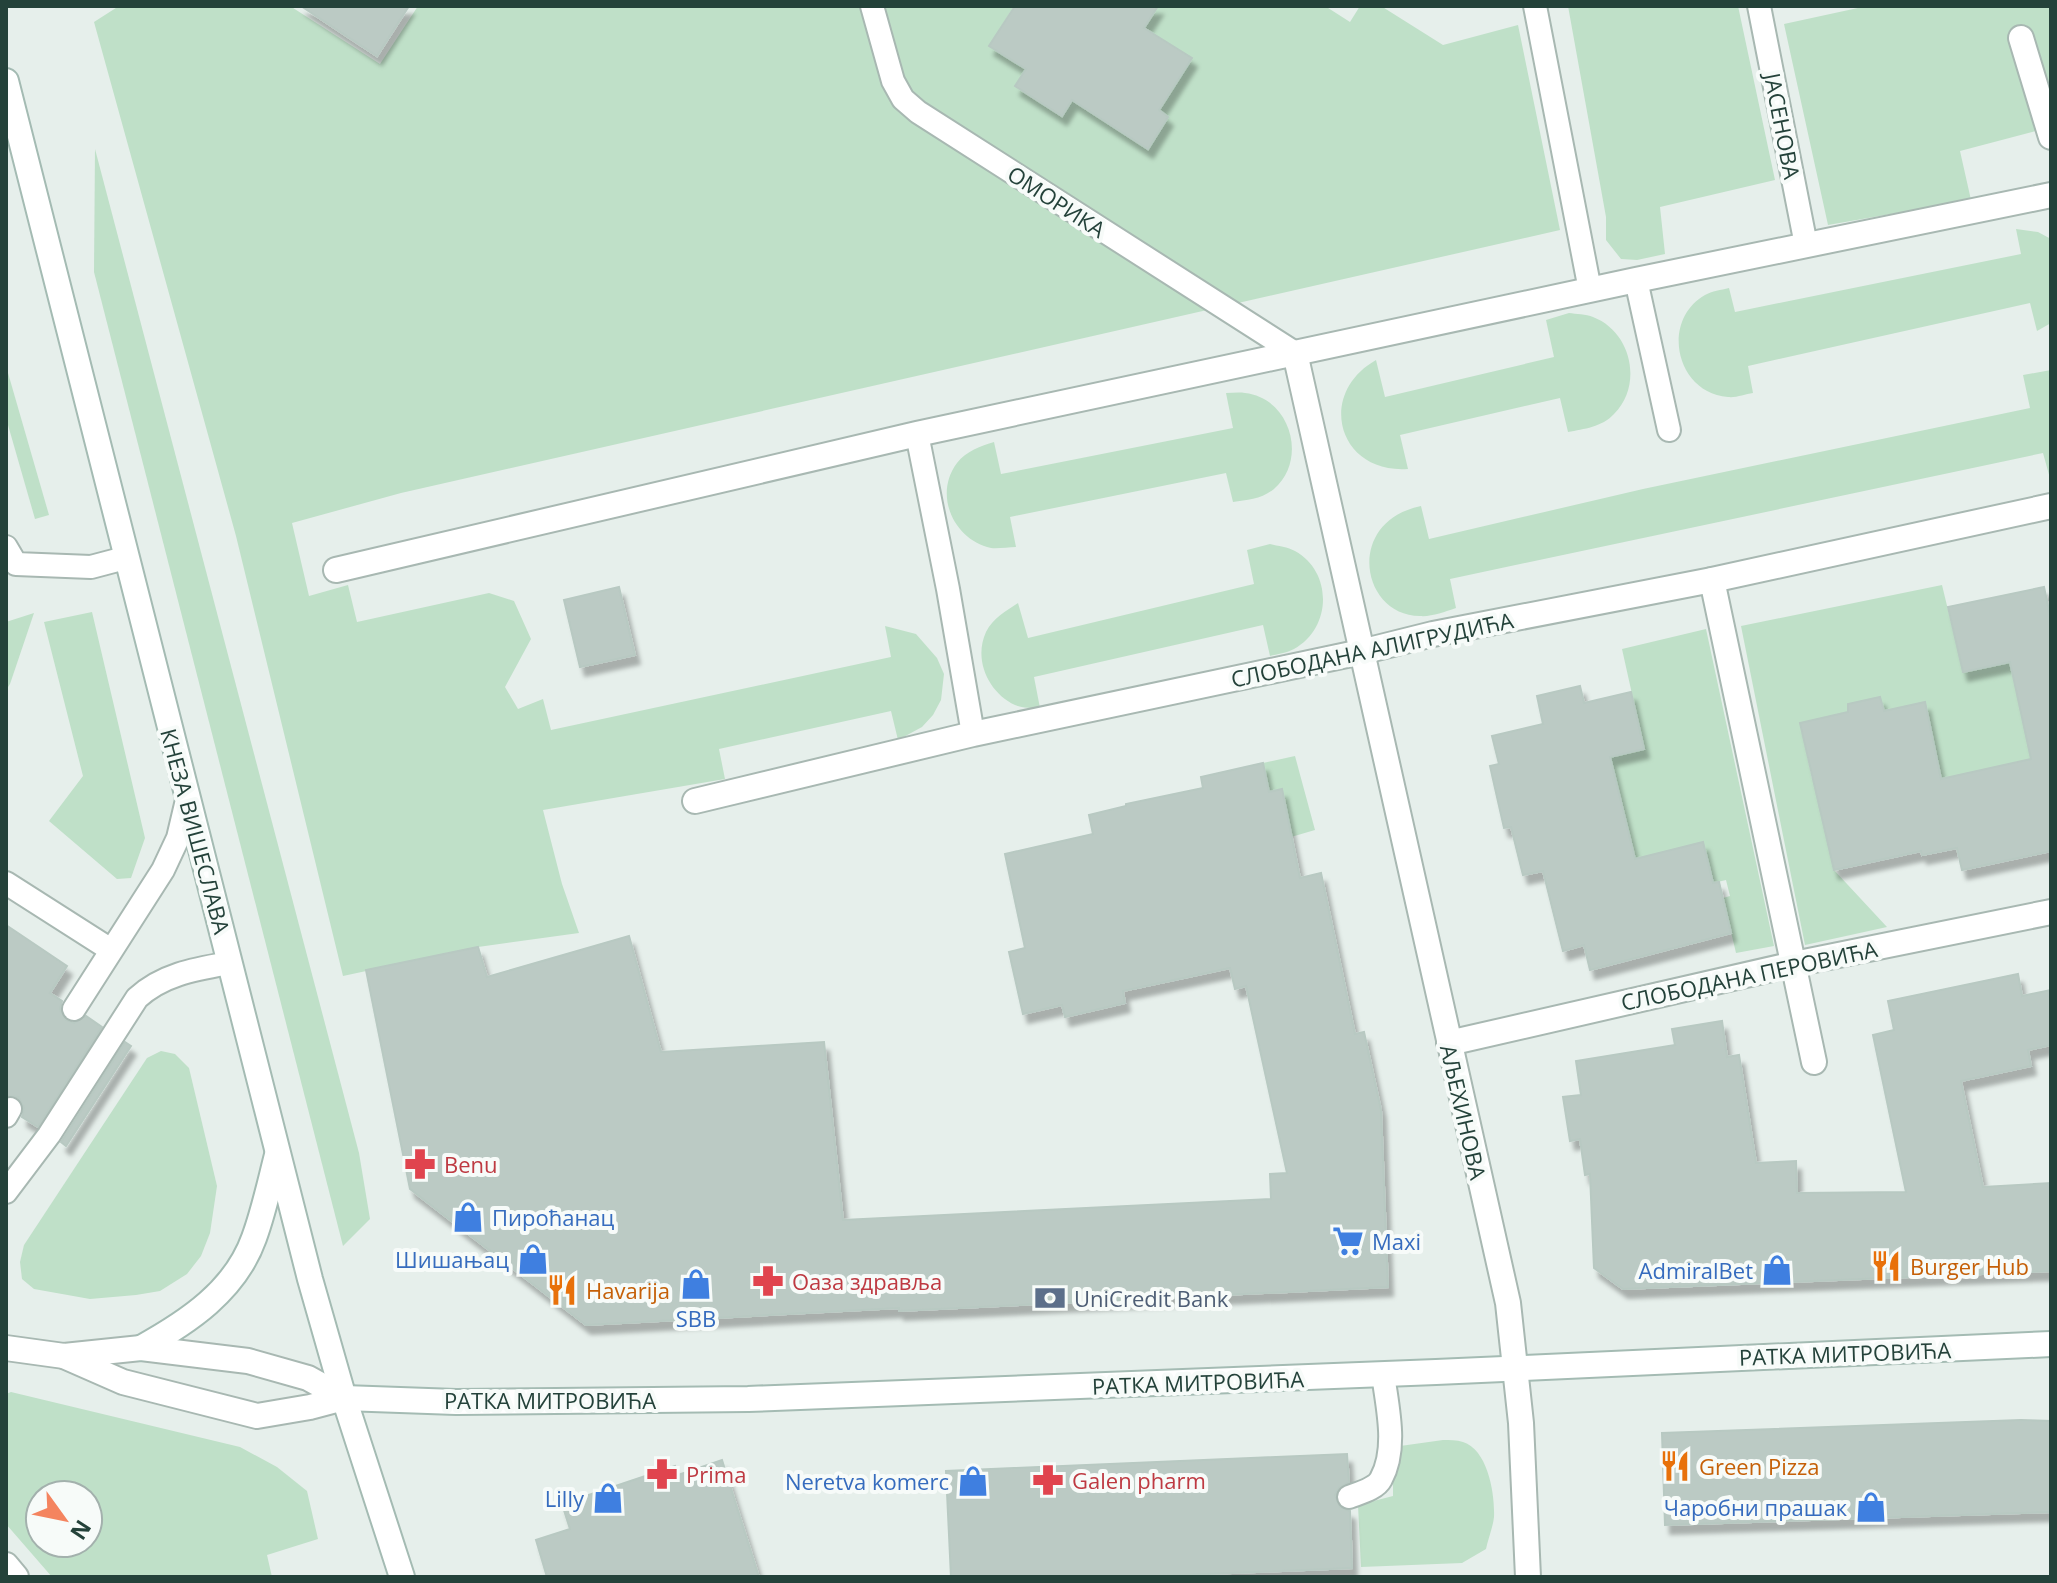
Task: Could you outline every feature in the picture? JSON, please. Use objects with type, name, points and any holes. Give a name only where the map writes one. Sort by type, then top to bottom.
[{"type":"street","points":[[2021,38],[2051,137]]},
{"type":"street","name":"КНЕЗА ВИШЕСЛАВА","points":[[6,81],[277,1152],[344,1398],[402,1577]]},
{"type":"street","points":[[336,570],[917,434],[1636,280],[2051,195]]},
{"type":"street","name":"АЉЕХИНОВА","points":[[1295,353],[1508,1303],[1516,1368],[1528,1577]]},
{"type":"street","name":"СЛОБОДАНА АЛИГРУДИЋА","points":[[695,801],[973,734],[1433,634],[1712,580],[2051,506]]},
{"type":"street","points":[[1712,580],[1814,1062]]},
{"type":"street","name":"СЛОБОДАНА ПЕРОВИЋА","points":[[1449,1043],[1794,964],[2051,912]]},
{"type":"street","points":[[141,1348],[178,1327],[207,1305],[242,1264],[254,1241],[277,1152]]},
{"type":"street","name":"РАТКА МИТРОВИЋА","points":[[344,1398],[456,1402],[748,1399],[2051,1344]]},
{"type":"street","points":[[6,1348],[64,1356],[141,1348],[248,1361],[308,1378],[344,1398]]},
{"type":"street","points":[[64,1356],[123,1382],[257,1416],[344,1398]]},
{"type":"street","points":[[6,1565],[16,1577]]},
{"type":"lane","name":"ОМОРИКА","points":[[872,6],[893,81],[903,99],[918,112],[1295,353]]},
{"type":"lane","points":[[1535,6],[1590,290]]},
{"type":"lane","name":"ЈАСЕНОВА","points":[[1759,6],[1806,245]]},
{"type":"lane","points":[[1636,280],[1669,430]]},
{"type":"lane","points":[[917,434],[973,734]]},
{"type":"lane","points":[[6,547],[16,564],[91,567],[125,558]]},
{"type":"lane","points":[[74,1009],[169,857],[178,838],[187,800]]},
{"type":"lane","points":[[8,889],[111,950]]},
{"type":"lane","points":[[6,1192],[49,1135],[137,998],[151,986],[184,972],[230,963]]},
{"type":"lane","points":[[1349,1497],[1373,1487],[1381,1480],[1389,1450],[1390,1424],[1383,1374]]},
{"type":"green space","points":[[119,6],[290,6],[380,64],[418,6],[1014,6],[989,46],[1026,69],[1015,86],[1062,116],[1079,90],[1092,113],[1148,149],[1159,110],[1192,59],[1144,28],[1158,6],[1325,6],[1350,22],[1360,6],[1381,6],[1443,45],[1518,25],[1560,230],[401,493],[292,523],[309,596],[348,585],[357,622],[489,593],[514,601],[531,639],[505,687],[518,709],[543,699],[551,730],[891,657],[885,626],[916,634],[937,658],[944,674],[941,700],[933,715],[922,727],[898,740],[891,711],[719,749],[725,779],[543,810],[562,884],[579,933],[478,947],[343,976],[236,536],[94,22]]},
{"type":"green space","points":[[1568,6],[1738,6],[1775,180],[1660,207],[1665,254],[1637,260],[1621,259],[1606,240],[1606,217]]},
{"type":"green space","points":[[1867,6],[2051,6],[2051,127],[1960,151],[1971,200],[1828,225],[1784,24]]},
{"type":"green space","points":[[95,149],[359,1153],[370,1219],[343,1246],[94,272]]},
{"type":"green space","points":[[2016,229],[2038,232],[2051,239],[2051,323],[2037,331],[2030,303],[1748,366],[1753,393],[1734,397],[1710,393],[1696,383],[1686,370],[1680,354],[1682,321],[1691,307],[1708,294],[1729,288],[1735,312],[2021,254]]},
{"type":"green space","points":[[1569,313],[1590,316],[1606,324],[1617,334],[1629,360],[1628,389],[1623,402],[1604,422],[1568,432],[1560,398],[1400,435],[1408,469],[1384,467],[1365,459],[1351,446],[1343,429],[1341,411],[1346,392],[1357,375],[1376,360],[1385,397],[1554,357],[1546,320]]},
{"type":"green space","points":[[6,366],[49,515],[35,519],[6,418]]},
{"type":"green space","points":[[2051,370],[2051,482],[2043,453],[1450,579],[1456,608],[1429,616],[1400,612],[1384,601],[1374,585],[1370,567],[1371,548],[1380,530],[1396,515],[1421,506],[1429,539],[1643,489],[2030,408],[2023,375]]},
{"type":"green space","points":[[1226,393],[1261,397],[1274,406],[1290,432],[1290,462],[1284,477],[1264,495],[1233,502],[1226,473],[1010,517],[1016,547],[1000,548],[991,548],[967,536],[951,514],[947,502],[950,476],[961,459],[979,447],[994,442],[1001,474],[1233,428]]},
{"type":"green space","points":[[1270,544],[1292,550],[1307,560],[1321,586],[1323,600],[1316,628],[1307,640],[1291,650],[1270,656],[1263,625],[1034,677],[1040,708],[1021,707],[1006,700],[986,674],[981,654],[986,632],[996,619],[1018,603],[1028,638],[1254,584],[1247,550]]},
{"type":"green space","points":[[1942,585],[1963,672],[2010,662],[2031,759],[1941,779],[1925,702],[1884,711],[1880,697],[1848,704],[1848,712],[1800,724],[1812,778],[1820,777],[1818,798],[1834,870],[1887,927],[1805,945],[1741,626]]},
{"type":"green space","points":[[92,612],[145,838],[131,878],[117,879],[49,821],[83,776],[44,622]]},
{"type":"green space","points":[[34,613],[10,684],[6,690],[6,622]]},
{"type":"green space","points":[[1706,629],[1774,946],[1736,953],[1723,898],[1730,896],[1726,880],[1713,883],[1703,843],[1641,884],[1610,757],[1644,748],[1622,649]]},
{"type":"green space","points":[[1295,756],[1315,830],[1291,837],[1269,792],[1263,763]]},
{"type":"green space","points":[[161,1051],[175,1054],[189,1068],[217,1186],[210,1233],[201,1256],[187,1274],[160,1291],[90,1299],[34,1289],[22,1279],[20,1262],[24,1245],[147,1058]]},
{"type":"green space","points":[[11,1392],[240,1447],[277,1467],[307,1491],[318,1539],[267,1555],[272,1577],[52,1577],[36,1559],[104,1559],[104,1479],[24,1479],[24,1545],[6,1524],[6,1394]]},
{"type":"green space","points":[[1443,1440],[1461,1441],[1472,1447],[1484,1463],[1494,1508],[1486,1549],[1462,1563],[1361,1567],[1358,1505],[1393,1496],[1393,1447]]},
{"type":"building","points":[[301,6],[409,6],[377,56]]},
{"type":"building","points":[[1015,6],[1158,6],[1144,28],[1192,58],[1159,110],[1168,117],[1148,149],[1072,100],[1062,116],[1015,86],[1026,69],[989,46]]},
{"type":"building","points":[[619,587],[635,655],[580,667],[564,600]]},
{"type":"building","points":[[2044,587],[2051,620],[2051,851],[1962,870],[1957,848],[1922,855],[1921,851],[1834,870],[1800,723],[1848,712],[1848,704],[1880,697],[1884,711],[1925,702],[1941,779],[2031,759],[2010,662],[1963,672],[1948,607]]},
{"type":"building","points":[[1580,686],[1584,703],[1631,692],[1644,749],[1610,757],[1635,859],[1703,842],[1713,883],[1719,882],[1731,933],[1590,970],[1584,945],[1563,951],[1543,871],[1523,875],[1511,827],[1504,828],[1490,766],[1499,764],[1492,736],[1543,724],[1537,696]]},
{"type":"building","points":[[1263,763],[1269,792],[1282,789],[1300,878],[1321,873],[1355,1034],[1364,1032],[1381,1110],[1388,1287],[586,1325],[410,1189],[366,970],[478,947],[487,977],[629,936],[661,1052],[824,1042],[843,1220],[1271,1199],[1270,1174],[1287,1173],[1246,986],[1235,989],[1230,968],[1123,991],[1125,1003],[1065,1017],[1062,1005],[1023,1014],[1009,952],[1025,948],[1005,854],[1093,834],[1089,815],[1203,788],[1201,777]]},
{"type":"building","points":[[6,925],[67,966],[50,993],[62,1001],[60,1009],[66,1020],[74,1023],[86,1016],[102,1027],[38,1127],[22,1117],[24,1108],[18,1097],[6,1096]]},
{"type":"building","points":[[2018,974],[2022,996],[2051,990],[2051,1045],[2028,1050],[2031,1066],[1961,1081],[1983,1187],[2051,1183],[2051,1271],[1623,1289],[1594,1268],[1590,1174],[1585,1175],[1580,1139],[1570,1141],[1563,1097],[1581,1095],[1576,1061],[1675,1045],[1672,1029],[1722,1021],[1727,1057],[1739,1055],[1756,1163],[1796,1161],[1797,1193],[1906,1192],[1873,1035],[1894,1030],[1888,1001]]},
{"type":"building","points":[[125,1042],[131,1046],[66,1146],[61,1142]]},
{"type":"building","points":[[2051,1421],[2051,1512],[1665,1525],[1662,1433]]},
{"type":"building","points":[[1347,1454],[1349,1482],[1339,1488],[1335,1495],[1340,1507],[1350,1511],[1352,1568],[1135,1577],[951,1577],[946,1471]]},
{"type":"building","points":[[722,1460],[759,1577],[547,1577],[536,1540],[570,1529],[562,1504],[675,1466],[678,1475]]},
{"type":"place","name":"Benu","points":[[420,1164]]},
{"type":"place","name":"Пироћанац","points":[[468,1217]]},
{"type":"place","name":"Maxi","points":[[1348,1241]]},
{"type":"place","name":"Шишањац","points":[[533,1259]]},
{"type":"place","name":"Burger Hub","points":[[1886,1266]]},
{"type":"place","name":"AdmiralBet","points":[[1777,1270]]},
{"type":"place","name":"Оаза здравља","points":[[768,1281]]},
{"type":"place","name":"SBB","points":[[696,1284]]},
{"type":"place","name":"Havarija","points":[[562,1290]]},
{"type":"place","name":"UniCredit Bank","points":[[1050,1298]]},
{"type":"place","name":"Green Pizza","points":[[1675,1466]]},
{"type":"place","name":"Prima","points":[[662,1474]]},
{"type":"place","name":"Galen pharm","points":[[1048,1480]]},
{"type":"place","name":"Neretva komerc","points":[[973,1481]]},
{"type":"place","name":"Lilly","points":[[608,1498]]},
{"type":"place","name":"Чаробни прашак","points":[[1871,1507]]}]
